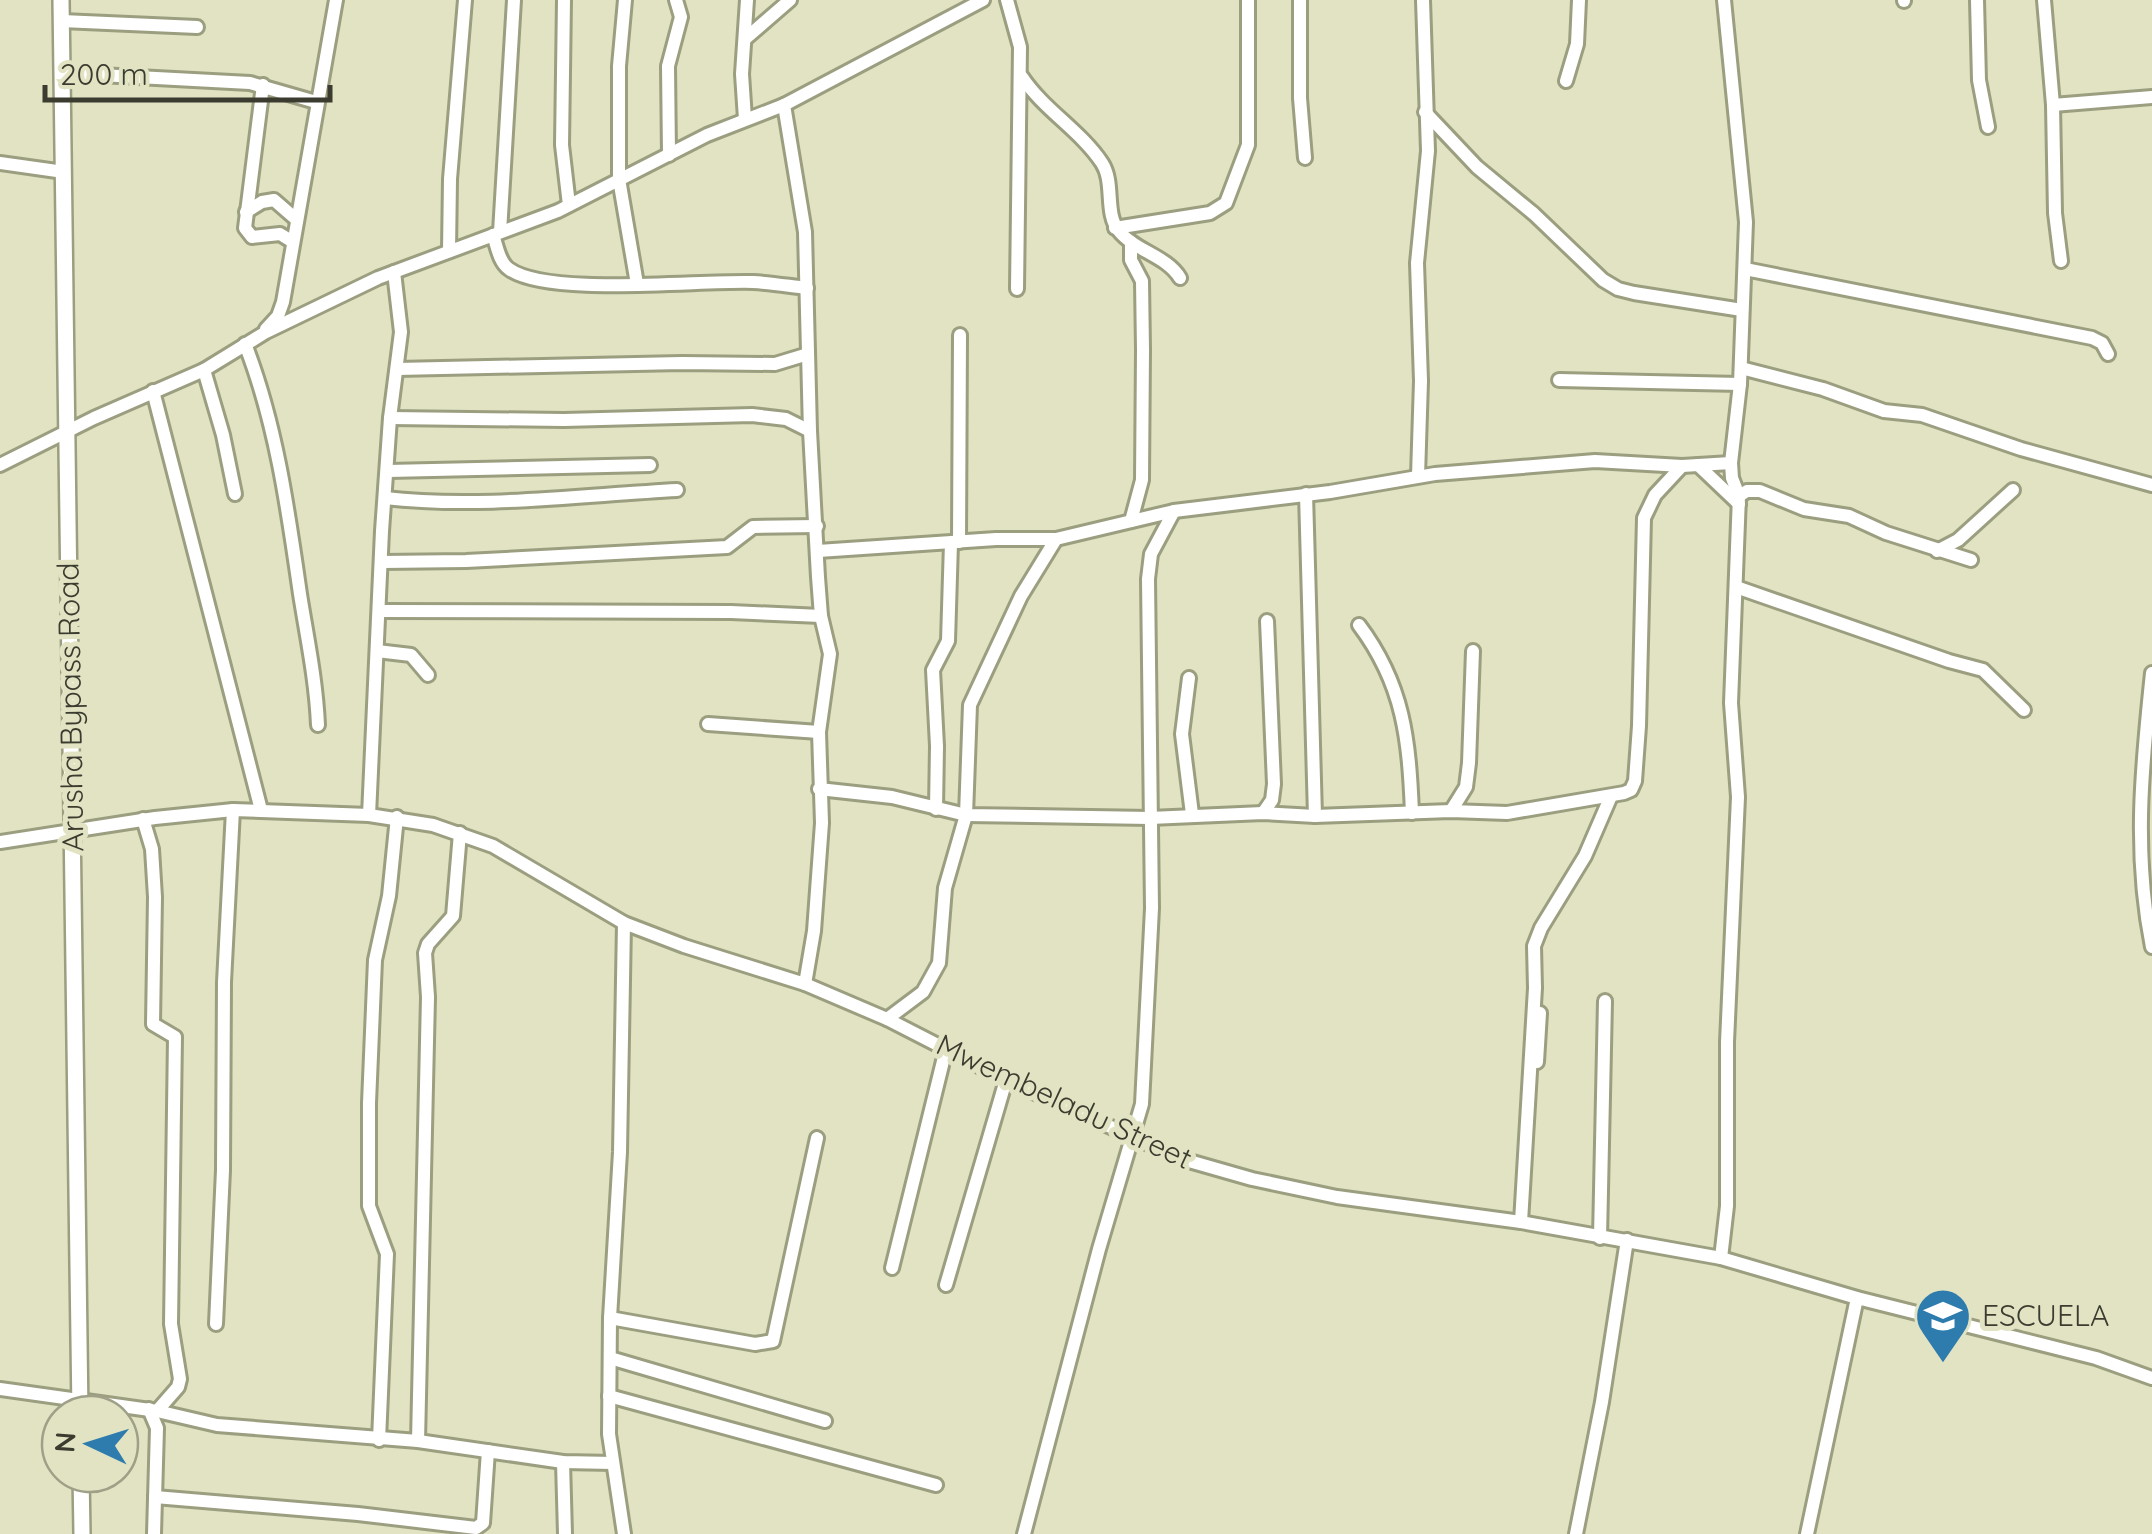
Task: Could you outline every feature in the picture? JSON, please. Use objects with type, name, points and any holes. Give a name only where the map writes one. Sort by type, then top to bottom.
[{"type":"main road","name":"Arusha Bypass Road","points":[[61,0],[80,1394]]},
{"type":"main road","points":[[81,1494],[82,1534]]},
{"type":"street","points":[[261,334],[278,316],[284,302],[336,0]]},
{"type":"street","points":[[449,251],[450,179],[465,0]]},
{"type":"street","points":[[514,0],[496,234],[500,259],[509,269],[534,278],[600,285],[754,282],[806,288]]},
{"type":"street","points":[[564,0],[562,145],[569,205]]},
{"type":"street","points":[[625,0],[618,66],[619,179],[637,284]]},
{"type":"street","points":[[668,155],[668,66],[681,17],[676,0]]},
{"type":"street","points":[[746,119],[742,74],[747,0]]},
{"type":"street","points":[[745,39],[790,0]]},
{"type":"street","points":[[0,465],[204,370],[261,334],[394,272],[569,205],[668,155],[784,105],[983,0]]},
{"type":"street","points":[[1006,0],[1020,46],[1017,290]]},
{"type":"street","points":[[1116,228],[1210,213],[1226,203],[1248,145],[1248,0]]},
{"type":"street","points":[[1300,0],[1300,98],[1305,158]]},
{"type":"street","points":[[1418,476],[1422,381],[1417,264],[1428,151],[1424,0]]},
{"type":"street","points":[[1566,81],[1577,44],[1578,0]]},
{"type":"street","points":[[1721,1258],[1727,1206],[1727,1042],[1738,798],[1731,703],[1739,500],[1731,463],[1740,384],[1745,268],[1744,190],[1724,0]]},
{"type":"street","points":[[1977,0],[1979,80],[1988,127]]},
{"type":"street","points":[[2044,0],[2060,261]]},
{"type":"street","points":[[62,21],[197,27]]},
{"type":"street","points":[[62,73],[263,84],[316,102]]},
{"type":"street","points":[[1020,76],[1104,166],[1116,228],[1175,270],[1180,278]]},
{"type":"street","points":[[263,84],[244,228],[248,236],[280,234],[293,242]]},
{"type":"street","points":[[2053,105],[2152,97]]},
{"type":"street","points":[[784,105],[802,199],[821,616],[830,668],[819,732],[821,842],[814,931],[805,984]]},
{"type":"street","points":[[1425,112],[1477,167],[1534,214],[1603,280],[1634,293],[1742,310]]},
{"type":"street","points":[[0,164],[64,172]]},
{"type":"street","points":[[246,212],[274,200],[296,220]]},
{"type":"street","points":[[1131,242],[1131,260],[1142,281],[1143,336],[1142,480],[1131,520]]},
{"type":"street","points":[[1745,268],[2092,338],[2102,343],[2108,354]]},
{"type":"street","points":[[368,815],[390,418],[401,313],[394,272]]},
{"type":"street","points":[[936,809],[933,670],[948,640],[955,542],[960,335]]},
{"type":"street","points":[[245,344],[262,394],[283,488],[312,661],[318,725]]},
{"type":"street","points":[[396,369],[699,362],[775,364],[808,354]]},
{"type":"street","points":[[1741,368],[1823,389],[1884,411],[1922,415],[2021,449],[2152,484]]},
{"type":"street","points":[[204,370],[235,494]]},
{"type":"street","points":[[1559,380],[1740,384]]},
{"type":"street","points":[[154,391],[261,810]]},
{"type":"street","points":[[390,418],[564,420],[752,415],[786,418],[810,431]]},
{"type":"street","points":[[818,551],[1056,539],[1174,511],[1418,476],[1595,460],[1682,466],[1731,463]]},
{"type":"street","points":[[388,471],[650,465]]},
{"type":"street","points":[[1698,465],[1739,500]]},
{"type":"street","points":[[818,788],[892,797],[966,815],[1150,818],[1263,812],[1315,816],[1507,813],[1631,790],[1635,781],[1641,696],[1638,656],[1644,518],[1654,495],[1682,466]]},
{"type":"street","points":[[385,498],[469,503],[677,490]]},
{"type":"street","points":[[1936,550],[1958,540],[2013,490]]},
{"type":"street","points":[[1739,500],[1748,491],[1760,491],[1804,509],[1849,516],[1886,533],[1970,560]]},
{"type":"street","points":[[1306,494],[1315,816]]},
{"type":"street","points":[[1024,1534],[1099,1249],[1142,1104],[1148,1024],[1148,578],[1150,554],[1174,511]]},
{"type":"street","points":[[382,562],[466,562],[727,547],[753,527],[817,526]]},
{"type":"street","points":[[887,1019],[923,992],[939,963],[945,888],[966,815],[970,705],[1021,596],[1056,539]]},
{"type":"street","points":[[1736,588],[1984,670],[2024,710]]},
{"type":"street","points":[[380,611],[821,616]]},
{"type":"street","points":[[1263,812],[1272,800],[1274,784],[1268,621]]},
{"type":"street","points":[[1359,625],[1388,667],[1409,750],[1412,813]]},
{"type":"street","points":[[377,651],[408,653],[428,674]]},
{"type":"street","points":[[1451,811],[1466,787],[1470,763],[1473,652]]},
{"type":"street","points":[[2152,673],[2142,774],[2139,863],[2152,947]]},
{"type":"street","points":[[1189,678],[1182,734],[1192,814]]},
{"type":"street","points":[[708,724],[819,732]]},
{"type":"street","points":[[1521,1222],[1534,946],[1585,856],[1611,796]]},
{"type":"street","points":[[216,1324],[223,1170],[224,982],[233,810]]},
{"type":"street","name":"Mwembeladu Street","points":[[0,842],[142,819],[233,810],[368,815],[460,833],[529,864],[624,923],[805,984],[1182,1159],[1252,1180],[1337,1196],[1521,1222],[1721,1258],[1856,1298],[2096,1358],[2152,1378]]},
{"type":"street","points":[[379,1440],[387,1254],[369,1206],[369,1103],[376,960],[389,896],[397,818]]},
{"type":"street","points":[[142,819],[152,849],[155,897],[153,1024],[174,1037],[172,1324],[180,1379],[178,1386],[153,1410]]},
{"type":"street","points":[[418,1441],[428,1017],[425,953],[428,944],[453,916],[460,833]]},
{"type":"street","points":[[624,923],[620,1152],[609,1396],[612,1464],[624,1534]]},
{"type":"street","points":[[1600,1238],[1605,1001]]},
{"type":"street","points":[[892,1268],[946,1049]]},
{"type":"street","points":[[946,1285],[1006,1080]]},
{"type":"street","points":[[610,1318],[754,1344],[773,1341],[818,1138]]},
{"type":"street","points":[[1576,1534],[1628,1240]]},
{"type":"street","points":[[1808,1534],[1856,1298]]},
{"type":"street","points":[[610,1358],[825,1421]]},
{"type":"street","points":[[0,1390],[40,1398]]},
{"type":"street","points":[[609,1396],[936,1485]]},
{"type":"street","points":[[140,1409],[216,1425],[418,1441],[563,1462],[612,1464]]},
{"type":"street","points":[[153,1410],[157,1423],[154,1534]]},
{"type":"street","points":[[155,1497],[476,1528],[483,1523],[488,1451]]},
{"type":"street","points":[[563,1462],[565,1534]]},
{"type":"place","name":"ESCUELA","points":[[1943,1365]]}]
